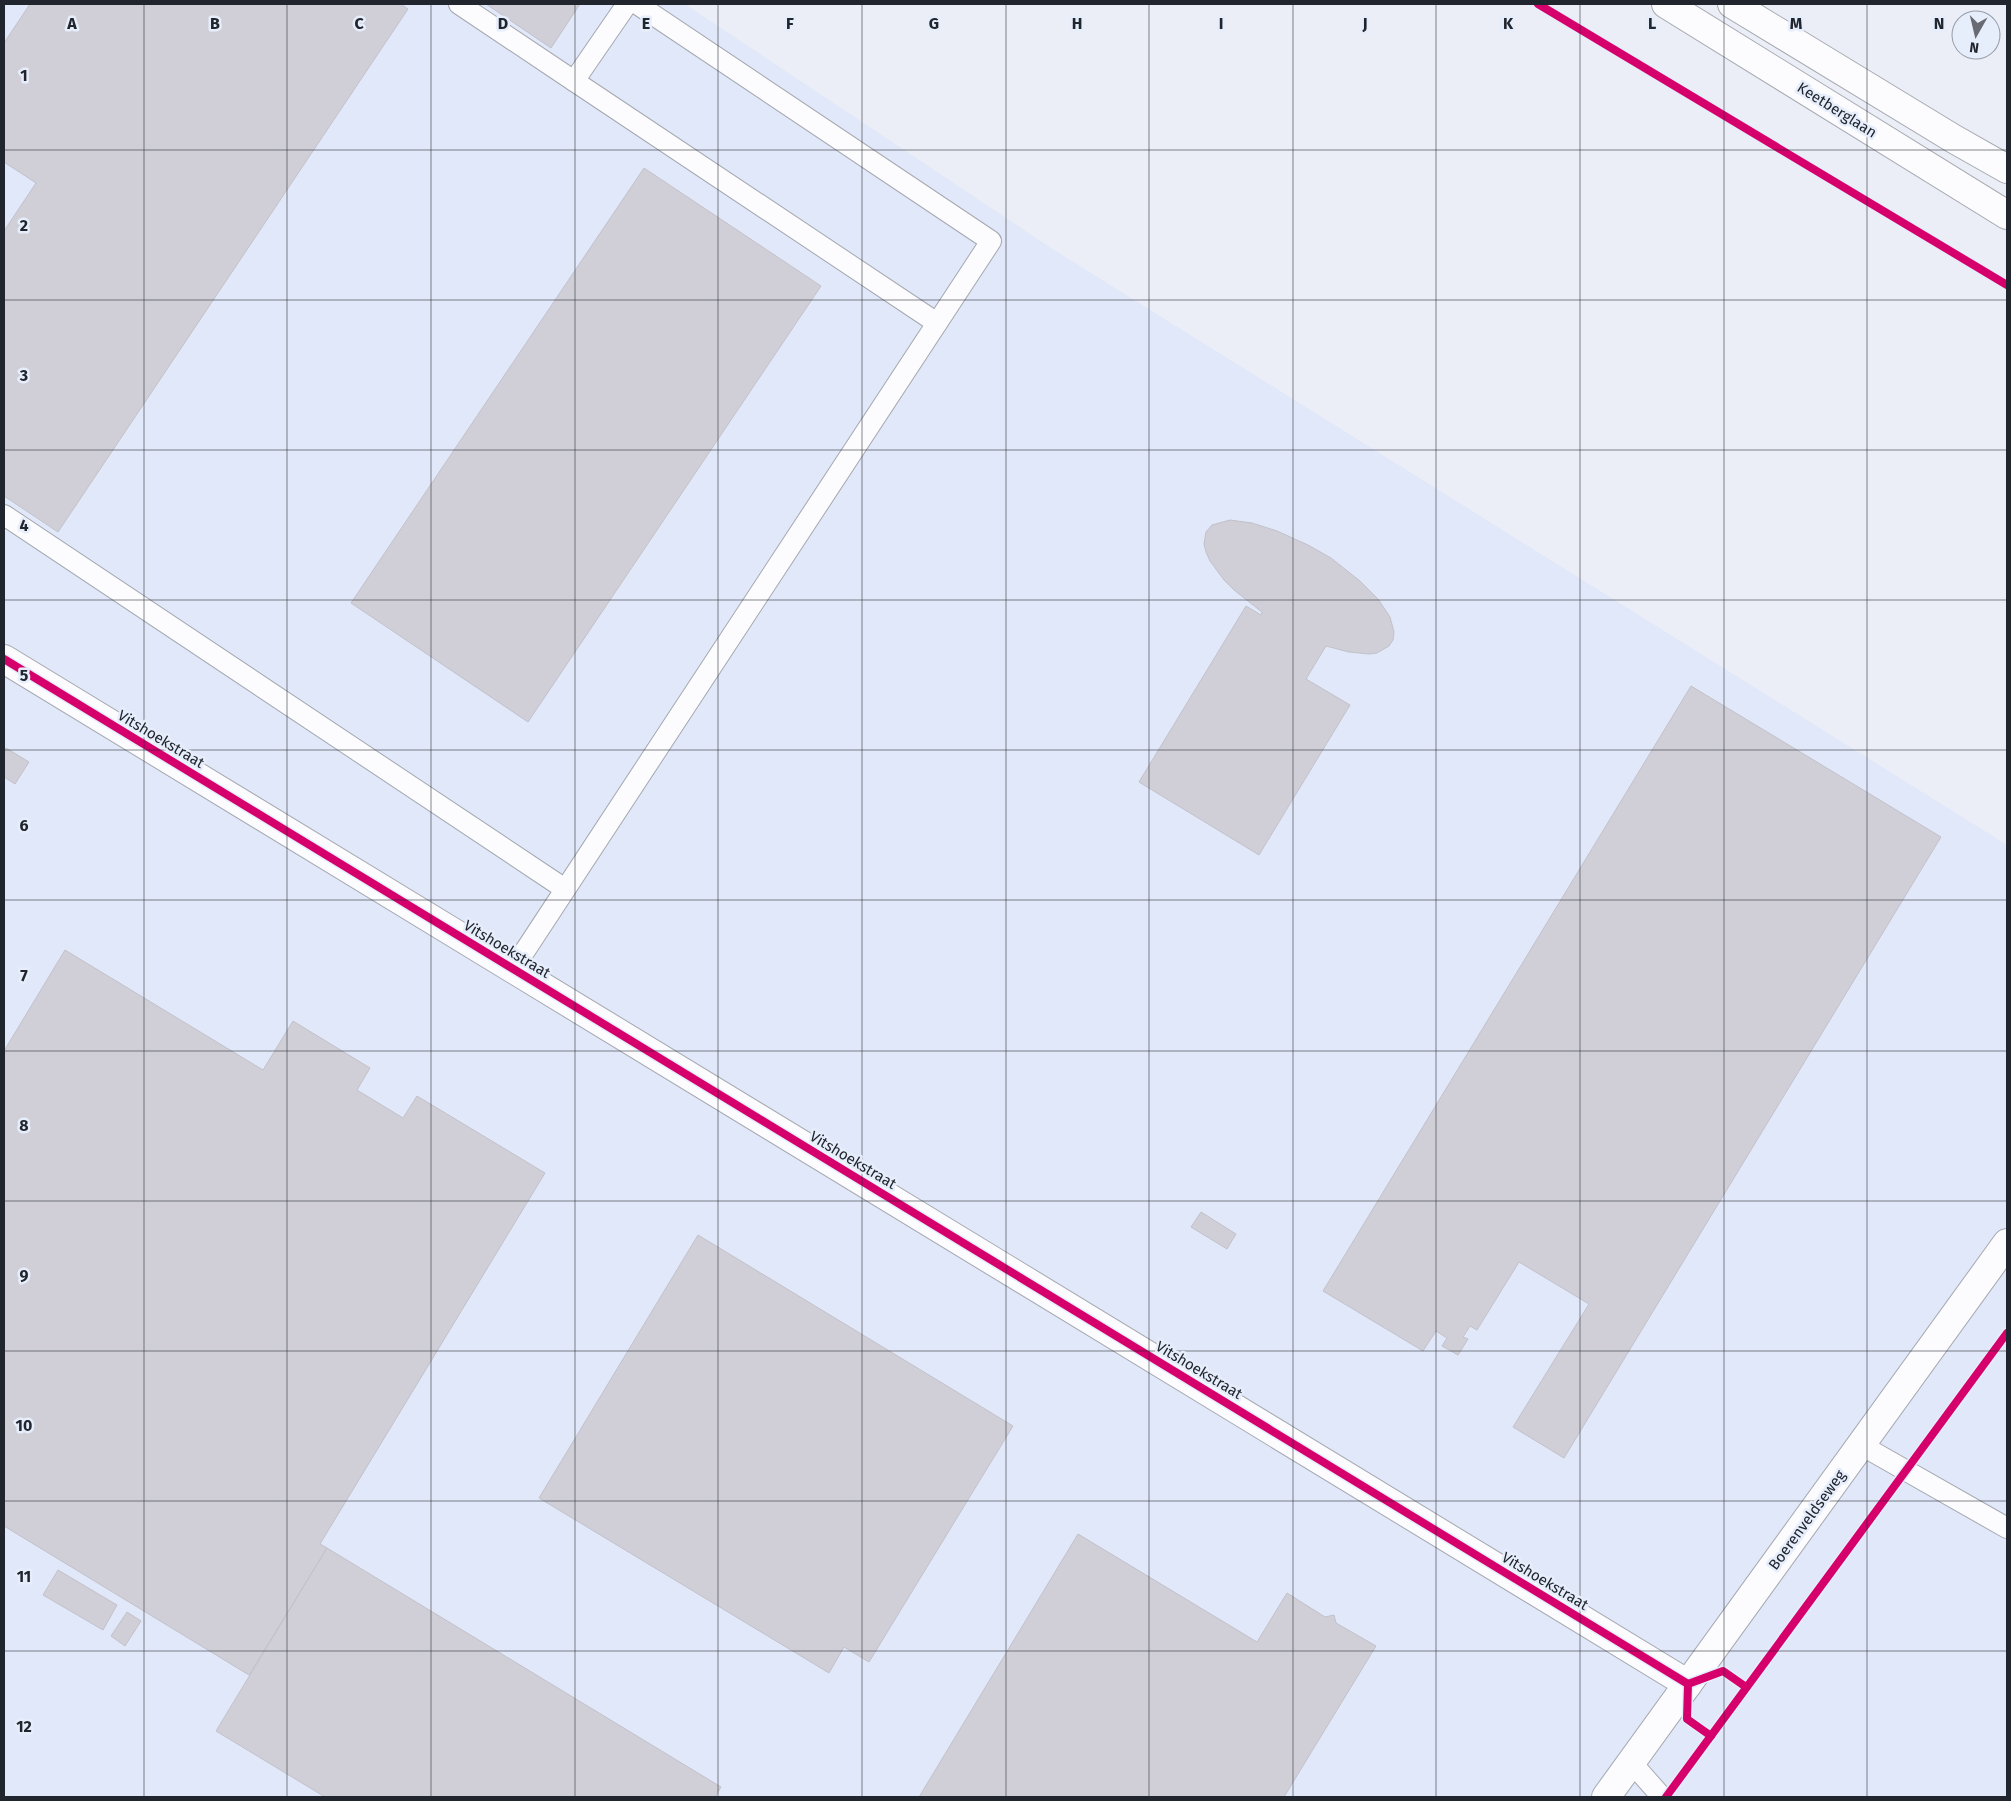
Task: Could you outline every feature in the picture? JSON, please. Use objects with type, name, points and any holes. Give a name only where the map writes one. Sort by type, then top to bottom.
[{"type":"street","name":"Keetberglaan","points":[[1666,4],[2007,215]]},
{"type":"street","points":[[1732,4],[1954,140],[2007,169]]},
{"type":"street","name":"Vitshoekstraat","points":[[4,659],[1688,1684]]},
{"type":"street","name":"Boerenveldseweg","points":[[1606,1797],[2007,1243]]},
{"type":"lane","points":[[458,4],[937,324]]},
{"type":"lane","points":[[574,81],[627,4]]},
{"type":"lane","points":[[513,969],[991,241],[637,4]]},
{"type":"lane","points":[[4,515],[565,890]]},
{"type":"lane","points":[[1861,1446],[2007,1528]]},
{"type":"lane","points":[[1631,1762],[1662,1797]]},
{"type":"shaded area","points":[[4,4],[685,4],[1051,248],[2007,845],[2007,1797],[4,1797]]},
{"type":"building","points":[[30,4],[401,4],[408,9],[58,532],[4,496],[4,231],[36,183],[4,162],[4,43]]},
{"type":"building","points":[[486,4],[580,4],[551,48]]},
{"type":"building","points":[[644,168],[821,286],[528,722],[351,603]]},
{"type":"building","points":[[1230,520],[1252,523],[1277,531],[1331,558],[1360,581],[1378,599],[1390,617],[1394,632],[1393,640],[1389,646],[1377,653],[1349,652],[1326,646],[1306,679],[1350,705],[1259,855],[1139,782],[1246,606],[1261,615],[1262,612],[1224,580],[1210,561],[1206,552],[1204,544],[1206,532],[1212,525]]},
{"type":"building","points":[[1691,686],[1941,837],[1564,1458],[1513,1427],[1589,1304],[1519,1262],[1477,1330],[1470,1326],[1463,1337],[1468,1339],[1458,1355],[1442,1346],[1447,1338],[1436,1331],[1423,1351],[1323,1291]]},
{"type":"building","points":[[6,748],[29,762],[15,784],[4,777],[4,752]]},
{"type":"building","points":[[65,950],[263,1070],[293,1021],[370,1068],[357,1090],[403,1118],[417,1096],[545,1173],[320,1544],[327,1548],[249,1675],[4,1526],[4,1051]]},
{"type":"building","points":[[1201,1212],[1236,1234],[1227,1249],[1191,1227]]},
{"type":"building","points":[[698,1235],[1013,1426],[869,1662],[844,1647],[829,1673],[539,1498]]},
{"type":"building","points":[[1078,1534],[1257,1642],[1287,1593],[1325,1617],[1334,1615],[1336,1623],[1376,1646],[1284,1797],[919,1797]]},
{"type":"building","points":[[327,1548],[721,1787],[715,1797],[325,1797],[216,1731]]},
{"type":"building","points":[[58,1570],[117,1605],[103,1630],[43,1595]]},
{"type":"building","points":[[127,1612],[141,1621],[125,1646],[111,1636]]},
{"type":"cycle path","points":[[1538,4],[2007,285]]},
{"type":"cycle path","points":[[4,659],[1688,1684]]},
{"type":"cycle path","points":[[1666,1797],[2007,1333]]},
{"type":"cycle path","points":[[1711,1736],[1687,1719],[1688,1684],[1723,1671],[1746,1687]]}]
